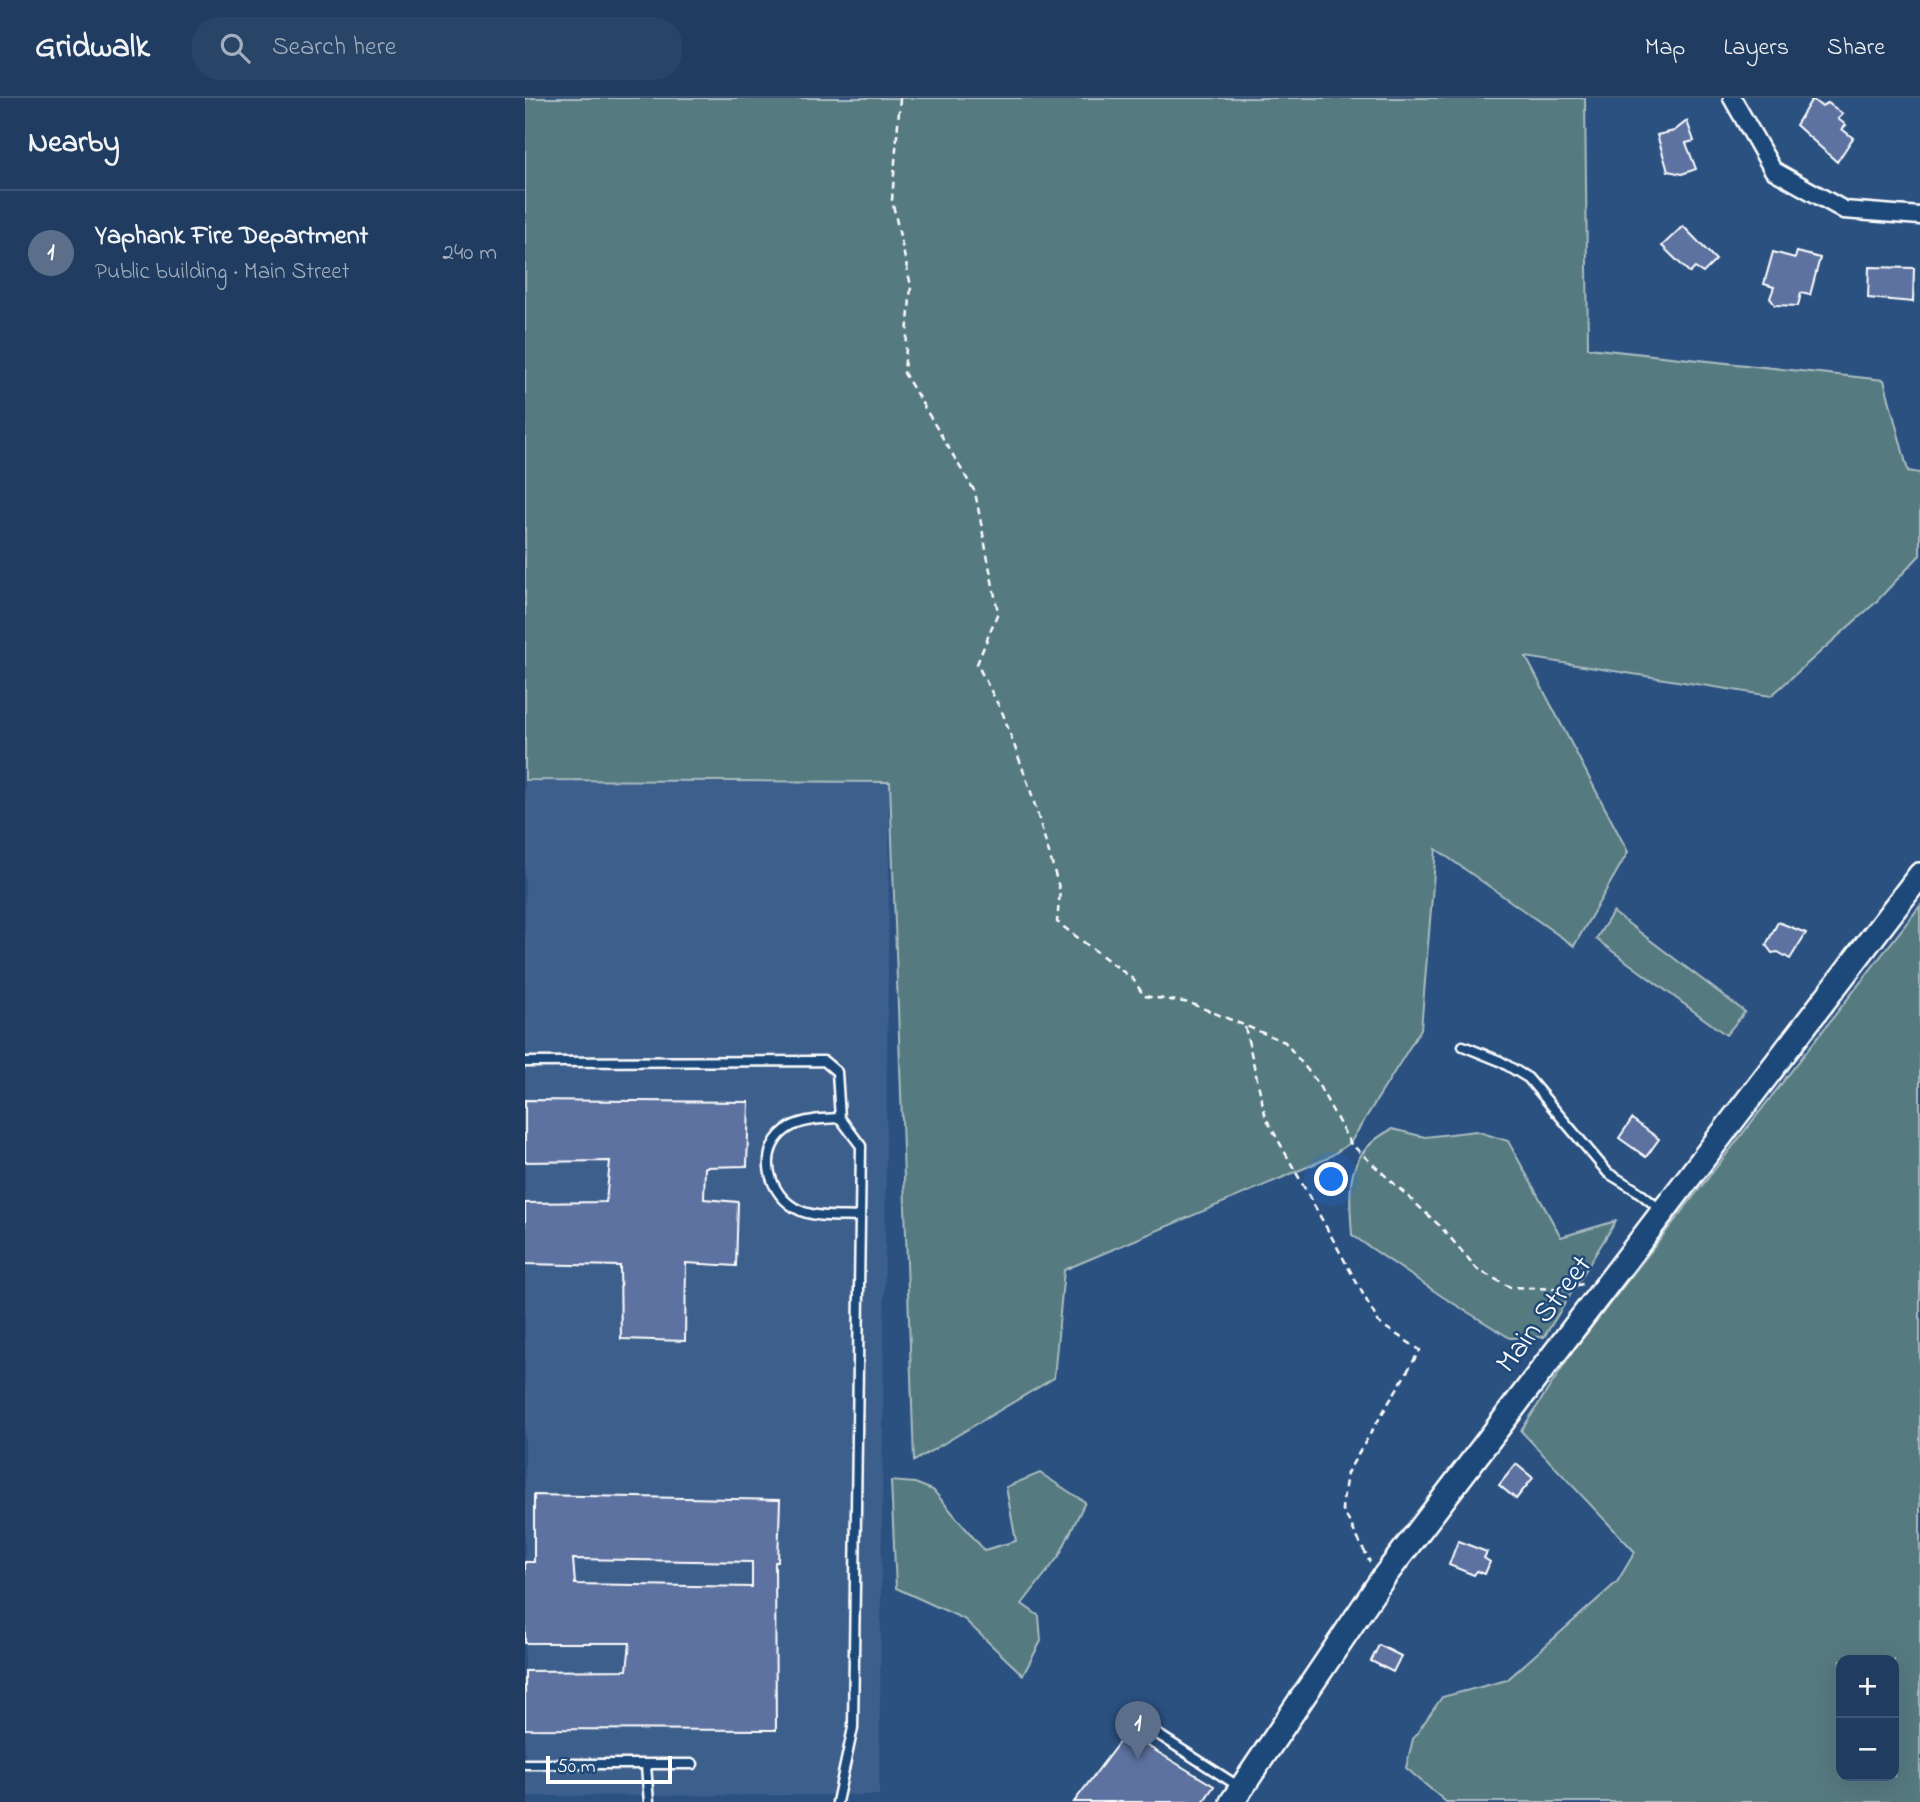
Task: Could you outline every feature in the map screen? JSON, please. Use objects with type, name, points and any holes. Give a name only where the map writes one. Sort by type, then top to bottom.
[{"type":"main road","name":"Main Street","points":[[1236,1795],[1383,1578],[1920,875]]},
{"type":"street","points":[[1732,98],[1773,170],[1844,210],[1920,216]]},
{"type":"lane","points":[[1463,1046],[1500,1061],[1528,1078],[1608,1173],[1664,1212]]},
{"type":"lane","points":[[525,1062],[824,1061],[837,1072],[840,1118],[861,1146],[853,1728],[837,1802]]},
{"type":"lane","points":[[840,1118],[803,1123],[781,1135],[769,1152],[769,1175],[776,1194],[800,1210],[814,1215],[860,1217]]},
{"type":"lane","points":[[1128,1715],[1236,1795]]},
{"type":"lane","points":[[525,1764],[693,1764]]},
{"type":"lane","points":[[646,1766],[649,1802]]},
{"type":"path","points":[[900,98],[891,200],[911,286],[904,373],[975,492],[998,612],[977,664],[1003,714],[1031,792],[1060,891],[1056,922],[1133,979],[1145,996],[1190,1003],[1285,1042],[1317,1082],[1350,1143],[1441,1227],[1478,1270],[1510,1287],[1559,1289],[1610,1281]]},
{"type":"path","points":[[1245,1026],[1266,1118],[1379,1323],[1420,1350],[1347,1473],[1342,1508],[1374,1569],[1383,1578]]},
{"type":"shaded area","points":[[525,780],[890,782],[879,1795],[525,1796]]},
{"type":"green space","points":[[525,98],[1585,98],[1588,348],[1884,380],[1908,471],[1920,473],[1920,555],[1875,603],[1771,696],[1526,657],[1628,852],[1574,946],[1436,849],[1421,1029],[1350,1143],[1326,1159],[1064,1270],[1054,1378],[914,1461],[890,782],[525,780]]},
{"type":"green space","points":[[1920,906],[1920,1802],[1446,1802],[1406,1768],[1413,1739],[1442,1697],[1507,1680],[1617,1582],[1635,1552],[1521,1431],[1573,1351]]},
{"type":"green space","points":[[1613,912],[1745,1012],[1726,1035],[1596,939]]},
{"type":"green space","points":[[1392,1129],[1425,1137],[1476,1131],[1508,1141],[1561,1237],[1616,1221],[1544,1337],[1510,1338],[1443,1297],[1352,1235],[1351,1187],[1357,1161],[1376,1139]]},
{"type":"green space","points":[[1040,1473],[1085,1502],[1059,1556],[1022,1604],[1039,1616],[1041,1641],[1023,1675],[964,1619],[896,1588],[891,1481],[915,1483],[933,1490],[984,1550],[1016,1541],[1006,1487]]},
{"type":"building","points":[[1812,99],[1821,106],[1828,103],[1843,114],[1838,119],[1846,125],[1842,129],[1853,138],[1837,162],[1796,125]]},
{"type":"building","points":[[1687,121],[1694,141],[1686,143],[1696,169],[1682,174],[1668,171],[1657,135],[1674,131]]},
{"type":"building","points":[[1683,226],[1716,260],[1703,273],[1695,268],[1690,273],[1662,246]]},
{"type":"building","points":[[1773,252],[1795,258],[1797,252],[1820,258],[1810,295],[1801,293],[1798,306],[1775,305],[1770,298],[1774,287],[1764,284]]},
{"type":"building","points":[[1869,267],[1914,268],[1913,302],[1868,298]]},
{"type":"building","points":[[1778,922],[1806,933],[1790,959],[1778,952],[1772,953],[1766,945]]},
{"type":"building","points":[[525,1100],[749,1102],[747,1166],[705,1167],[704,1199],[738,1202],[736,1266],[686,1263],[685,1341],[621,1339],[620,1266],[525,1264],[525,1203],[606,1202],[610,1161],[525,1162]]},
{"type":"building","points":[[1632,1119],[1659,1139],[1646,1157],[1619,1138]]},
{"type":"building","points":[[1516,1464],[1533,1478],[1516,1499],[1499,1485]]},
{"type":"building","points":[[534,1495],[780,1500],[778,1562],[775,1562],[776,1730],[525,1729],[525,1671],[627,1670],[630,1643],[525,1643],[525,1562],[534,1562]],"holes":[[[573,1559],[752,1562],[752,1587],[575,1584]]]},
{"type":"building","points":[[1458,1541],[1487,1552],[1484,1558],[1490,1562],[1485,1574],[1477,1571],[1474,1575],[1449,1565]]},
{"type":"building","points":[[1379,1645],[1401,1656],[1393,1672],[1371,1661]]},
{"type":"building","points":[[1126,1733],[1214,1786],[1203,1802],[1074,1802]]},
{"type":"place","name":"Yaphank Fire Department","points":[[1138,1759]]}]
